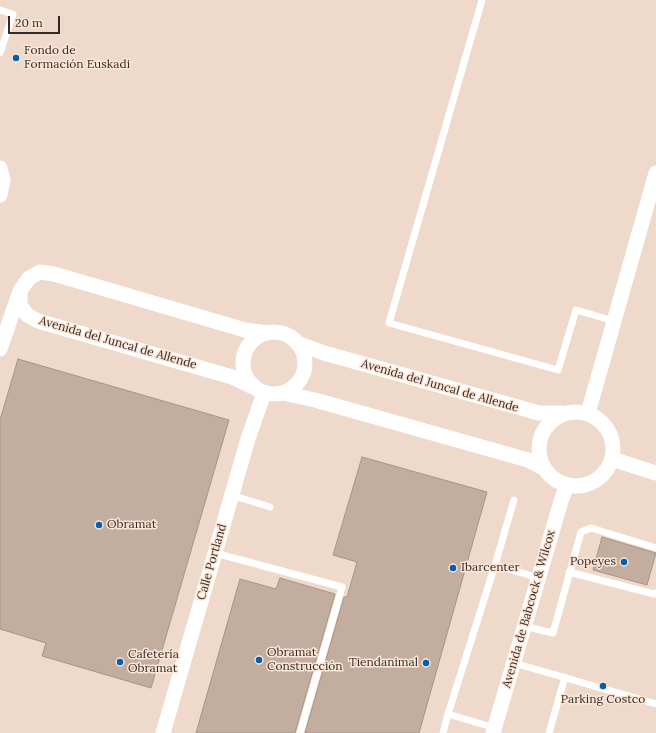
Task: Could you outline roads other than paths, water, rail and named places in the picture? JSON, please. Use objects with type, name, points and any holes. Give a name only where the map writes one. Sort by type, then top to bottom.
[{"type":"street","points":[[0,168],[3,180],[0,195]]},
{"type":"street","points":[[588,413],[656,173]]},
{"type":"street","points":[[0,349],[20,291],[29,278],[40,272],[54,274],[245,330],[268,333],[278,332],[288,336],[297,343],[304,357],[304,362],[303,373],[298,382],[292,389],[283,393]]},
{"type":"street","name":"Avenida del Juncal de Allende","points":[[20,291],[20,305],[27,315],[38,321],[232,377],[260,391]]},
{"type":"street","points":[[268,333],[257,337],[249,344],[244,353],[242,363],[244,373],[248,381],[260,391],[273,394],[283,393],[315,400],[528,460],[543,468]]},
{"type":"street","name":"Avenida del Juncal de Allende","points":[[297,343],[324,353],[539,414],[562,413]]},
{"type":"street","name":"Calle Portland","points":[[163,733],[248,439],[260,391]]},
{"type":"street","points":[[575,411],[588,413],[598,418],[606,426],[611,437],[613,448],[612,459],[607,470],[599,478],[589,484],[567,486],[557,482],[549,476],[543,468],[539,456],[538,442],[543,430],[551,420],[562,413],[575,411]]},
{"type":"street","points":[[612,459],[656,473]]},
{"type":"street","name":"Avenida de Babcock & Wilcox","points":[[494,730],[562,498],[567,486]]},
{"type":"lane","points":[[482,0],[389,323],[558,370],[576,310],[614,321]]},
{"type":"lane","points":[[0,10],[13,14],[0,53]]},
{"type":"lane","points":[[231,495],[270,507]]},
{"type":"lane","points":[[443,733],[514,500]]},
{"type":"lane","points":[[524,626],[553,633],[581,532],[591,528],[656,548]]},
{"type":"lane","points":[[215,553],[342,587],[300,733]]},
{"type":"lane","points":[[495,565],[539,578]]},
{"type":"lane","points":[[570,572],[654,594],[656,593]]},
{"type":"lane","points":[[514,663],[656,704]]},
{"type":"lane","points":[[549,733],[565,677]]},
{"type":"lane","points":[[448,714],[494,730]]},
{"type":"place","name":"Fondo de Formación Euskadi","points":[[16,58]]},
{"type":"place","name":"Obramat","points":[[99,525]]},
{"type":"place","name":"Popeyes","points":[[624,562]]},
{"type":"place","name":"Ibarcenter","points":[[453,568]]},
{"type":"place","name":"Obramat Construcción","points":[[259,660]]},
{"type":"place","name":"Cafetería Obramat","points":[[120,662]]},
{"type":"place","name":"Tiendanimal","points":[[426,663]]},
{"type":"place","name":"Parking Costco","points":[[603,686]]}]
